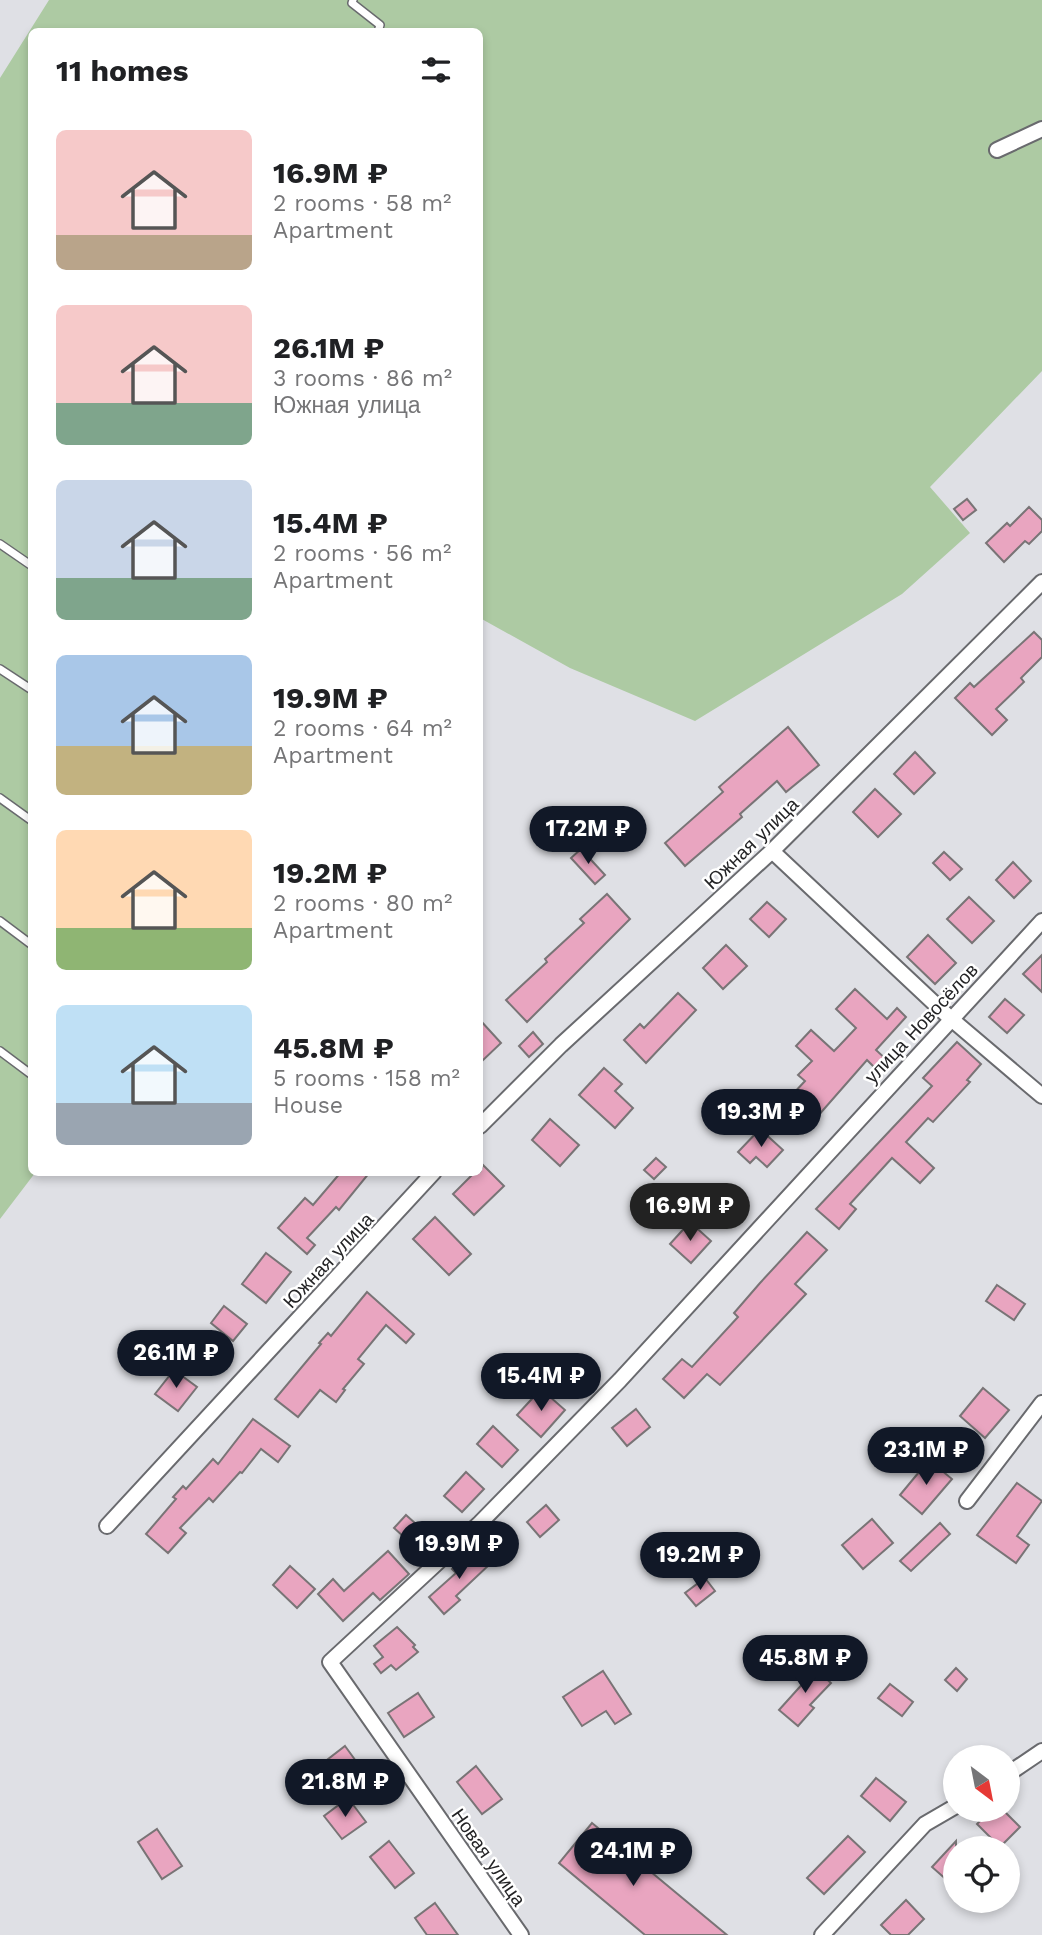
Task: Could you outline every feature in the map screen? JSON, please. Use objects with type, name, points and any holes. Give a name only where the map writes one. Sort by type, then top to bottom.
[{"type":"street","points":[[997,150],[1042,129]]},
{"type":"street","name":"Южная улица","points":[[483,1123],[561,1045],[772,851],[1042,582]]},
{"type":"street","points":[[772,851],[950,1018],[1042,1096]]},
{"type":"street","name":"улица Новосёлов","points":[[330,1662],[480,1523],[620,1380],[1042,921]]},
{"type":"street","name":"Южная улица","points":[[107,1527],[430,1176]]},
{"type":"street","points":[[967,1501],[1042,1403]]},
{"type":"street","name":"Новая улица","points":[[330,1662],[521,1935]]},
{"type":"street","points":[[1020,1766],[1042,1751]]},
{"type":"street","points":[[822,1935],[925,1824],[943,1813]]},
{"type":"lane","points":[[353,0],[352,3],[380,25],[379,28]]},
{"type":"lane","points":[[0,544],[28,563]]},
{"type":"lane","points":[[0,669],[28,687]]},
{"type":"lane","points":[[0,798],[28,818]]},
{"type":"lane","points":[[0,922],[28,942]]},
{"type":"lane","points":[[0,1051],[28,1072]]},
{"type":"green space","points":[[49,0],[1042,0],[1042,371],[930,487],[970,533],[902,594],[695,721],[570,668],[483,620],[483,28],[31,28]]},
{"type":"green space","points":[[28,33],[28,1176],[33,1176],[0,1219],[0,78]]},
{"type":"building","points":[[967,499],[976,510],[963,520],[954,509]]},
{"type":"building","points":[[1029,507],[1042,520],[1042,531],[1029,544],[1025,541],[1004,562],[986,543],[1007,523],[1010,526]]},
{"type":"building","points":[[1034,632],[1042,640],[1042,657],[1021,678],[1024,682],[996,709],[1007,720],[992,735],[955,698],[970,683],[974,687]]},
{"type":"building","points":[[788,727],[819,765],[786,792],[777,781],[740,814],[742,817],[685,866],[665,843],[723,792],[719,787]]},
{"type":"building","points":[[915,752],[935,773],[914,794],[894,774]]},
{"type":"building","points":[[875,789],[901,814],[878,837],[853,812]]},
{"type":"building","points":[[581,849],[605,875],[595,884],[571,858]]},
{"type":"building","points":[[944,852],[962,869],[950,880],[933,863]]},
{"type":"building","points":[[1013,862],[1031,881],[1014,898],[996,880]]},
{"type":"building","points":[[607,894],[630,919],[527,1022],[506,1000],[547,962],[545,959],[584,923],[580,919]]},
{"type":"building","points":[[969,897],[994,921],[972,943],[947,919]]},
{"type":"building","points":[[767,902],[786,919],[769,937],[750,919]]},
{"type":"building","points":[[928,935],[956,963],[935,984],[907,957]]},
{"type":"building","points":[[726,945],[747,966],[723,989],[703,968]]},
{"type":"building","points":[[1042,955],[1042,992],[1023,974]]},
{"type":"building","points":[[855,989],[887,1019],[897,1008],[906,1017],[876,1050],[889,1062],[879,1072],[867,1060],[803,1133],[778,1110],[805,1081],[798,1075],[812,1061],[796,1046],[811,1030],[834,1051],[856,1028],[836,1009]]},
{"type":"building","points":[[678,993],[696,1010],[646,1063],[624,1040],[640,1024],[644,1028]]},
{"type":"building","points":[[1005,999],[1024,1015],[1007,1033],[989,1017]]},
{"type":"building","points":[[483,1023],[501,1043],[483,1060]]},
{"type":"building","points":[[533,1032],[543,1044],[529,1057],[519,1046]]},
{"type":"building","points":[[957,1042],[981,1064],[967,1080],[970,1082],[933,1122],[928,1118],[906,1142],[934,1168],[920,1183],[892,1158],[850,1204],[856,1209],[839,1229],[816,1209],[932,1086],[923,1078]]},
{"type":"building","points":[[604,1068],[622,1084],[615,1091],[633,1108],[615,1128],[579,1095]]},
{"type":"building","points":[[550,1119],[579,1145],[560,1166],[532,1140]]},
{"type":"building","points":[[760,1129],[783,1150],[767,1167],[756,1157],[750,1163],[738,1152]]},
{"type":"building","points":[[656,1158],[666,1167],[654,1179],[644,1170]]},
{"type":"building","points":[[483,1165],[504,1186],[474,1215],[453,1194],[471,1176],[483,1176]]},
{"type":"building","points":[[338,1176],[367,1176],[339,1210],[336,1207],[307,1238],[315,1245],[307,1254],[278,1228],[305,1198],[313,1205]]},
{"type":"building","points":[[435,1217],[471,1254],[449,1275],[413,1239]]},
{"type":"building","points":[[690,1222],[711,1241],[691,1263],[670,1244]]},
{"type":"building","points":[[807,1232],[827,1250],[795,1284],[806,1294],[720,1385],[707,1374],[684,1398],[663,1379],[682,1359],[692,1367],[738,1317],[734,1313]]},
{"type":"building","points":[[266,1253],[291,1272],[266,1303],[242,1284]]},
{"type":"building","points":[[997,1285],[1025,1304],[1014,1320],[986,1301]]},
{"type":"building","points":[[367,1292],[414,1334],[406,1343],[386,1325],[358,1359],[364,1364],[336,1402],[320,1390],[298,1417],[275,1399],[321,1344],[319,1343],[328,1333],[331,1336]]},
{"type":"building","points":[[224,1306],[247,1324],[233,1341],[211,1323]]},
{"type":"building","points":[[174,1370],[197,1387],[178,1411],[155,1394]]},
{"type":"building","points":[[983,1388],[1009,1410],[985,1438],[960,1416]]},
{"type":"building","points":[[541,1389],[565,1410],[541,1437],[517,1415]]},
{"type":"building","points":[[636,1409],[650,1427],[627,1446],[612,1428]]},
{"type":"building","points":[[253,1419],[290,1446],[278,1462],[261,1449],[213,1502],[209,1498],[180,1528],[186,1533],[168,1553],[146,1534],[176,1499],[173,1497],[183,1486],[186,1489],[213,1459],[218,1464]]},
{"type":"building","points":[[493,1426],[518,1450],[502,1467],[477,1444]]},
{"type":"building","points":[[929,1460],[952,1479],[922,1514],[900,1495]]},
{"type":"building","points":[[466,1472],[484,1489],[462,1512],[444,1496]]},
{"type":"building","points":[[1017,1483],[1042,1501],[1017,1536],[1029,1545],[1016,1563],[977,1535]]},
{"type":"building","points":[[546,1505],[559,1520],[540,1537],[527,1522]]},
{"type":"building","points":[[406,1515],[426,1533],[414,1546],[394,1528]]},
{"type":"building","points":[[872,1519],[893,1543],[863,1569],[842,1545]]},
{"type":"building","points":[[940,1523],[950,1534],[911,1571],[900,1561]]},
{"type":"building","points":[[474,1548],[490,1564],[456,1596],[460,1600],[444,1614],[429,1597],[456,1573],[452,1569]]},
{"type":"building","points":[[388,1551],[409,1574],[380,1600],[373,1593],[343,1621],[318,1594],[333,1579],[344,1591]]},
{"type":"building","points":[[290,1566],[315,1589],[297,1608],[273,1585]]},
{"type":"building","points":[[705,1578],[715,1591],[696,1606],[685,1593]]},
{"type":"building","points":[[397,1627],[415,1645],[413,1647],[418,1652],[396,1670],[391,1665],[381,1673],[374,1664],[383,1657],[374,1646]]},
{"type":"building","points":[[809,1663],[831,1683],[810,1705],[814,1708],[798,1726],[779,1710],[806,1680],[799,1673]]},
{"type":"building","points":[[956,1668],[967,1679],[957,1691],[945,1680]]},
{"type":"building","points":[[603,1671],[631,1714],[615,1724],[606,1711],[582,1726],[563,1697]]},
{"type":"building","points":[[890,1684],[913,1702],[902,1716],[878,1698]]},
{"type":"building","points":[[418,1693],[434,1717],[404,1737],[388,1713]]},
{"type":"building","points":[[345,1746],[361,1768],[338,1784],[323,1763]]},
{"type":"building","points":[[476,1766],[502,1799],[482,1814],[457,1782]]},
{"type":"building","points":[[876,1778],[906,1802],[890,1821],[861,1796]]},
{"type":"building","points":[[348,1798],[366,1822],[342,1839],[324,1816]]},
{"type":"building","points":[[1015,1822],[1020,1827],[1011,1836],[989,1836],[977,1824]]},
{"type":"building","points":[[592,1823],[727,1935],[645,1935],[559,1863]]},
{"type":"building","points":[[157,1829],[182,1866],[162,1879],[138,1842]]},
{"type":"building","points":[[848,1836],[865,1852],[824,1894],[807,1878]]},
{"type":"building","points":[[389,1841],[414,1873],[395,1888],[370,1857]]},
{"type":"building","points":[[943,1855],[943,1877],[932,1867]]},
{"type":"building","points":[[906,1900],[924,1919],[908,1935],[891,1935],[881,1925]]},
{"type":"building","points":[[435,1903],[458,1935],[427,1935],[415,1918]]}]
